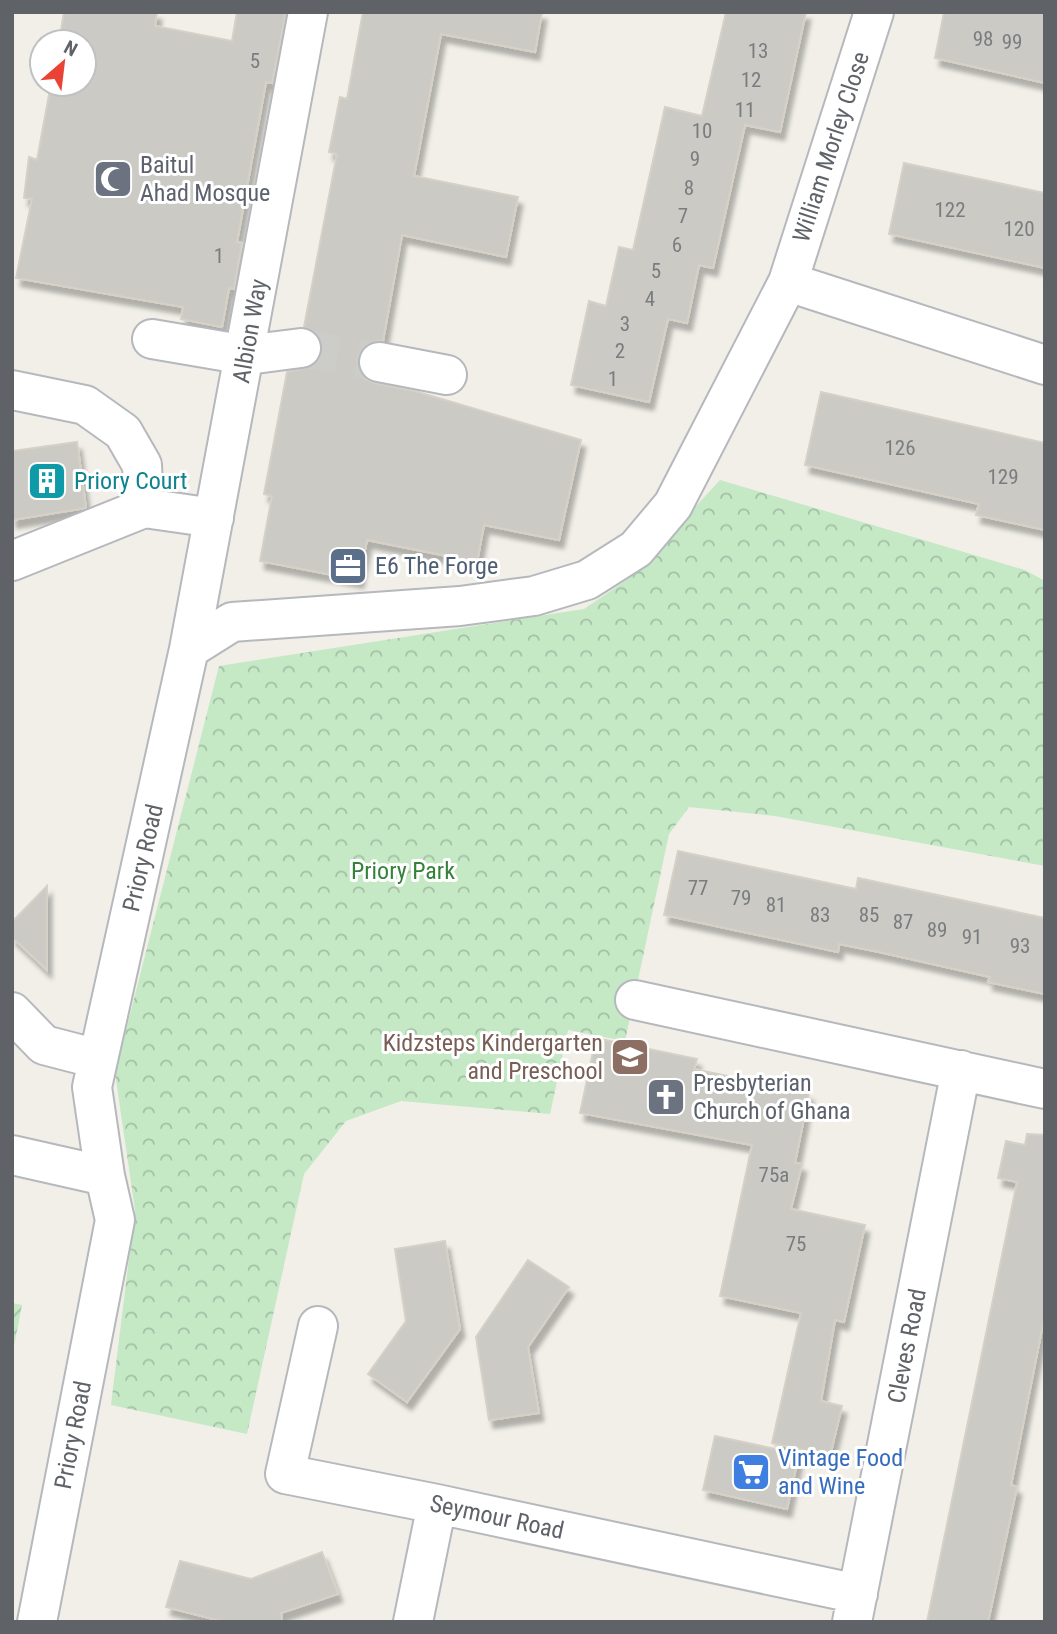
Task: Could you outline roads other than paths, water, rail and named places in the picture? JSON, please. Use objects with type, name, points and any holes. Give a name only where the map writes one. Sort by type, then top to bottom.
[{"type":"street","name":"Albion Way","points":[[190,649],[308,12]]},
{"type":"street","name":"William Morley Close","points":[[190,649],[232,622],[460,606],[534,596],[587,580],[635,550],[673,505],[788,282],[874,12]]},
{"type":"street","points":[[788,282],[1045,365]]},
{"type":"street","points":[[152,339],[300,348]]},
{"type":"street","points":[[379,362],[447,375]]},
{"type":"street","points":[[12,390],[85,405],[122,432],[142,465],[144,508]]},
{"type":"street","points":[[12,561],[144,508],[214,518]]},
{"type":"street","name":"Priory Road","points":[[37,1622],[115,1220],[105,1176],[92,1087],[190,649]]},
{"type":"street","points":[[635,1000],[1045,1089]]},
{"type":"street","points":[[12,1012],[44,1045],[98,1059]]},
{"type":"street","name":"Cleves Road","points":[[855,1608],[961,1070]]},
{"type":"street","points":[[12,1155],[105,1176]]},
{"type":"street","name":"Seymour Road","points":[[318,1326],[285,1474],[437,1504],[855,1608]]},
{"type":"street","points":[[413,1622],[437,1504]]},
{"type":"tunnel","points":[[301,348],[379,362]]},
{"type":"place","name":"Baitul Ahad Mosque","points":[[113,179]]},
{"type":"place","name":"Priory Court","points":[[47,481]]},
{"type":"place","name":"E6 The Forge","points":[[348,566]]},
{"type":"place","name":"Kidzsteps Kindergarten and Preschool","points":[[630,1057]]},
{"type":"place","name":"Presbyterian Church of Ghana","points":[[666,1097]]},
{"type":"place","name":"Vintage Food and Wine","points":[[751,1472]]},
{"type":"park label","name":"Priory Park","points":[[403,871]]}]
